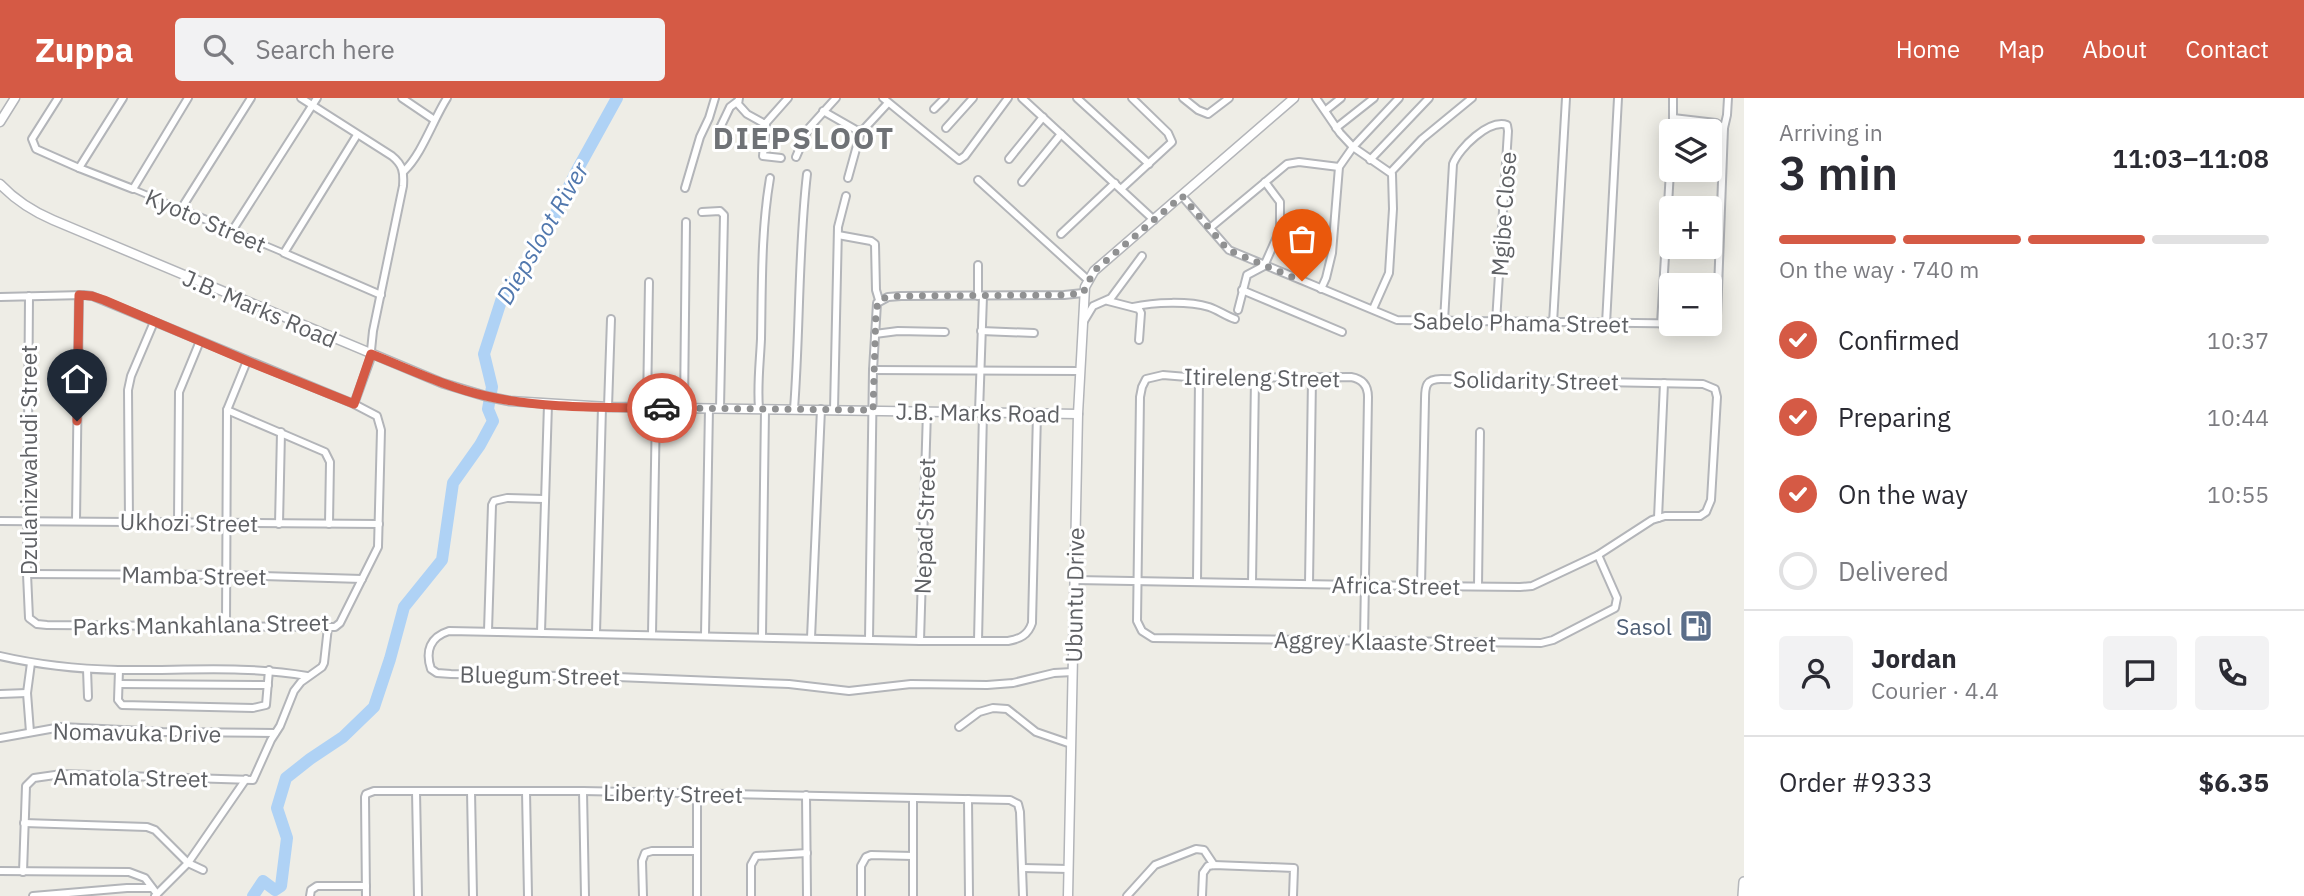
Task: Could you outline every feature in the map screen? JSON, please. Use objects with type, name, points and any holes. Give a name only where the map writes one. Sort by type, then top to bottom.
[{"type":"main road","points":[[1743,896],[1744,882]]},
{"type":"street","points":[[0,122],[15,98]]},
{"type":"street","name":"Kyoto Street","points":[[58,98],[32,139],[33,145],[43,153],[381,295]]},
{"type":"street","points":[[79,168],[122,98]]},
{"type":"street","points":[[133,189],[188,98]]},
{"type":"street","points":[[181,209],[251,98]]},
{"type":"street","points":[[301,98],[392,156],[404,171],[371,354],[354,404]]},
{"type":"street","points":[[232,231],[317,98]]},
{"type":"street","points":[[402,98],[433,119]]},
{"type":"street","points":[[404,171],[416,156],[433,119],[447,98]]},
{"type":"street","points":[[685,188],[715,98]]},
{"type":"street","points":[[781,158],[763,156],[766,124],[789,98]]},
{"type":"street","points":[[796,157],[804,136],[836,98]]},
{"type":"street","points":[[934,109],[945,98]]},
{"type":"street","points":[[946,128],[973,98]]},
{"type":"street","points":[[848,178],[861,131],[886,100],[959,160],[965,156],[1008,98]]},
{"type":"street","points":[[1022,98],[1154,220]]},
{"type":"street","points":[[1077,98],[1149,164]]},
{"type":"street","points":[[1121,189],[1167,149],[1172,140],[1132,98]]},
{"type":"street","points":[[1183,98],[1208,114],[1229,98]]},
{"type":"street","points":[[879,300],[901,296],[1083,293],[1094,271],[1294,98]]},
{"type":"street","points":[[1316,98],[1336,128],[1353,147],[1391,172],[1393,178],[1389,273],[1373,309]]},
{"type":"street","points":[[1326,110],[1341,98]]},
{"type":"street","points":[[1336,128],[1374,98]]},
{"type":"street","points":[[1321,289],[1332,253],[1339,167],[1353,147],[1399,98]]},
{"type":"street","points":[[1370,160],[1429,98]]},
{"type":"street","points":[[1391,172],[1422,139],[1472,98]]},
{"type":"street","points":[[1553,323],[1566,98]]},
{"type":"street","points":[[1606,324],[1618,98]]},
{"type":"street","points":[[1673,98],[1673,118],[1716,123],[1724,128]]},
{"type":"street","name":"Sabelo Phama Street","points":[[1718,273],[1724,128],[1728,98]]},
{"type":"street","points":[[719,130],[730,107],[738,100],[747,114],[766,124]]},
{"type":"street","points":[[823,111],[855,131],[861,131]]},
{"type":"street","points":[[1009,159],[1043,117]]},
{"type":"street","name":"Mgibe Close","points":[[1444,321],[1452,164],[1459,153],[1485,130],[1499,123],[1506,124],[1508,131],[1496,321]]},
{"type":"street","points":[[1022,182],[1061,134]]},
{"type":"street","points":[[284,253],[357,135]]},
{"type":"street","points":[[1210,228],[1287,164],[1339,167]]},
{"type":"street","points":[[794,409],[807,174]]},
{"type":"street","points":[[762,636],[762,409],[757,380],[761,353],[764,215],[770,178]]},
{"type":"street","points":[[978,180],[1088,280]]},
{"type":"street","points":[[1664,273],[1669,182]]},
{"type":"street","points":[[1061,234],[1115,183]]},
{"type":"street","points":[[1238,310],[1247,275],[1264,266],[1281,225],[1280,202],[1265,183]]},
{"type":"street","name":"J.B. Marks Road","points":[[0,184],[15,200],[32,211],[442,383],[485,396],[510,401],[605,407],[1078,414]]},
{"type":"street","points":[[834,410],[838,235],[846,196]]},
{"type":"street","name":"Sabelo Phama Street","points":[[1182,196],[1228,250],[1397,320],[1659,324]]},
{"type":"street","points":[[702,212],[720,211],[724,215],[720,408]]},
{"type":"street","points":[[684,408],[685,222]]},
{"type":"street","points":[[838,235],[875,244],[876,290],[879,300],[876,310],[873,370],[869,639]]},
{"type":"street","points":[[1108,301],[1142,256]]},
{"type":"street","points":[[978,265],[981,296],[978,641]]},
{"type":"street","points":[[649,282],[652,634]]},
{"type":"street","points":[[1242,290],[1342,332]]},
{"type":"street","name":"Ubuntu Drive","points":[[1068,896],[1083,293]]},
{"type":"street","points":[[76,521],[79,295]]},
{"type":"street","name":"Parks Mankahlana Street","points":[[0,298],[79,295],[104,300],[354,404],[374,414],[381,430],[379,547],[344,618],[335,627],[47,625],[33,622]]},
{"type":"street","name":"Dzulanizwahudi Street","points":[[29,296],[27,574],[28,613],[33,622]]},
{"type":"street","points":[[1082,326],[1093,306],[1108,301],[1133,307],[1141,313],[1139,340]]},
{"type":"street","points":[[1133,307],[1156,303],[1201,305],[1235,320]]},
{"type":"street","points":[[596,633],[611,320]]},
{"type":"street","points":[[129,522],[128,390],[131,376],[154,322]]},
{"type":"street","points":[[875,334],[898,331],[945,332]]},
{"type":"street","points":[[981,331],[1034,333]]},
{"type":"street","points":[[178,522],[179,392],[200,341]]},
{"type":"street","points":[[226,625],[227,410],[247,361]]},
{"type":"street","points":[[873,370],[1080,371]]},
{"type":"street","name":"Itireleng Street","points":[[1139,581],[1142,387],[1146,379],[1157,376],[1355,378],[1362,382],[1368,391],[1364,640]]},
{"type":"street","points":[[1197,582],[1199,378]]},
{"type":"street","points":[[1252,583],[1255,378]]},
{"type":"street","points":[[1308,584],[1312,378]]},
{"type":"street","name":"Solidarity Street","points":[[1421,586],[1426,384],[1435,379],[1711,386],[1717,392],[1710,505],[1700,516]]},
{"type":"street","points":[[1658,518],[1664,383]]},
{"type":"street","points":[[541,632],[548,404]]},
{"type":"street","points":[[705,635],[709,408]]},
{"type":"street","points":[[811,638],[821,409]]},
{"type":"street","points":[[227,410],[321,449],[328,456],[329,524]]},
{"type":"street","name":"Nepad Street","points":[[920,641],[927,411]]},
{"type":"street","name":"Bluegum Street","points":[[1037,413],[1032,623],[1030,630],[1021,638],[920,641],[449,631],[439,634],[430,646],[428,660],[431,669],[437,673],[789,684],[849,691],[911,684],[1013,683],[1054,673],[1073,672]]},
{"type":"street","points":[[279,524],[281,432]]},
{"type":"street","points":[[1478,586],[1480,432]]},
{"type":"street","points":[[488,631],[492,505],[502,498],[544,499]]},
{"type":"street","name":"Africa Street","points":[[1075,580],[1532,586],[1598,555],[1658,518],[1700,516]]},
{"type":"street","name":"Ukhozi Street","points":[[0,521],[379,524]]},
{"type":"street","name":"Aggrey Klaaste Street","points":[[1139,581],[1137,621],[1142,631],[1153,638],[1533,644],[1547,642],[1615,608],[1617,598],[1598,555]]},
{"type":"street","name":"Mamba Street","points":[[27,574],[362,579]]},
{"type":"street","points":[[246,779],[255,778],[265,750],[294,691],[307,676],[322,667],[328,627]]},
{"type":"street","points":[[0,656],[31,663],[87,669],[269,670],[307,676]]},
{"type":"street","points":[[30,732],[27,693],[31,663]]},
{"type":"street","points":[[87,669],[88,697]]},
{"type":"street","points":[[119,670],[118,700],[122,705],[253,708],[266,705],[269,670]]},
{"type":"street","points":[[119,684],[268,685]]},
{"type":"street","points":[[0,694],[27,693]]},
{"type":"street","points":[[959,727],[979,712],[993,708],[1007,709],[1036,732],[1071,744]]},
{"type":"street","name":"Nomavuka Drive","points":[[0,738],[75,727],[163,732],[275,733]]},
{"type":"street","name":"Amatola Street","points":[[23,872],[26,786],[34,778],[62,774],[246,779]]},
{"type":"street","name":"Amatola Street","points":[[156,895],[188,863],[246,779]]},
{"type":"street","name":"Liberty Street","points":[[366,896],[366,793],[374,791],[583,791],[1010,800],[1018,804],[1021,817],[1023,896]]},
{"type":"street","points":[[416,791],[418,896]]},
{"type":"street","points":[[471,791],[473,896]]},
{"type":"street","points":[[526,791],[528,896]]},
{"type":"street","points":[[583,791],[585,896]]},
{"type":"street","points":[[696,793],[696,896]]},
{"type":"street","points":[[806,795],[807,896]]},
{"type":"street","points":[[913,798],[914,896]]},
{"type":"street","points":[[968,799],[969,896]]},
{"type":"street","points":[[24,823],[147,827],[155,830],[188,863],[203,870]]},
{"type":"street","points":[[1127,896],[1155,864],[1196,849],[1204,850],[1214,865]]},
{"type":"street","points":[[643,896],[642,861],[645,853],[696,851]]},
{"type":"street","points":[[751,896],[751,865],[756,856],[807,853]]},
{"type":"street","points":[[861,896],[861,866],[866,857],[913,856]]},
{"type":"street","points":[[1202,896],[1204,870],[1214,865],[1294,868],[1293,896]]},
{"type":"street","points":[[1023,868],[1069,869]]},
{"type":"street","points":[[0,871],[129,872],[145,878],[156,895]]},
{"type":"street","points":[[310,896],[311,890],[317,886],[366,886]]},
{"type":"street","points":[[33,896],[152,888]]},
{"type":"waterway","name":"Diepsloot River","points":[[253,896],[263,881],[275,890],[281,886],[287,838],[277,808],[286,778],[343,737],[374,707],[404,607],[442,560],[453,483],[493,421],[488,409],[492,387],[484,354],[503,295],[539,248],[575,174],[617,98]]},
{"type":"way so far","points":[[662,408],[873,410],[876,310],[879,300],[901,296],[1083,293],[1094,271],[1182,196],[1228,250],[1302,281]]},
{"type":"place","name":"Sasol","points":[[1696,626]]},
{"type":"district","name":"DIEPSLOOT","points":[[804,137]]},
{"type":"route","points":[[77,421],[79,295],[104,300],[354,404],[371,354],[442,383],[510,401],[662,408]]}]
